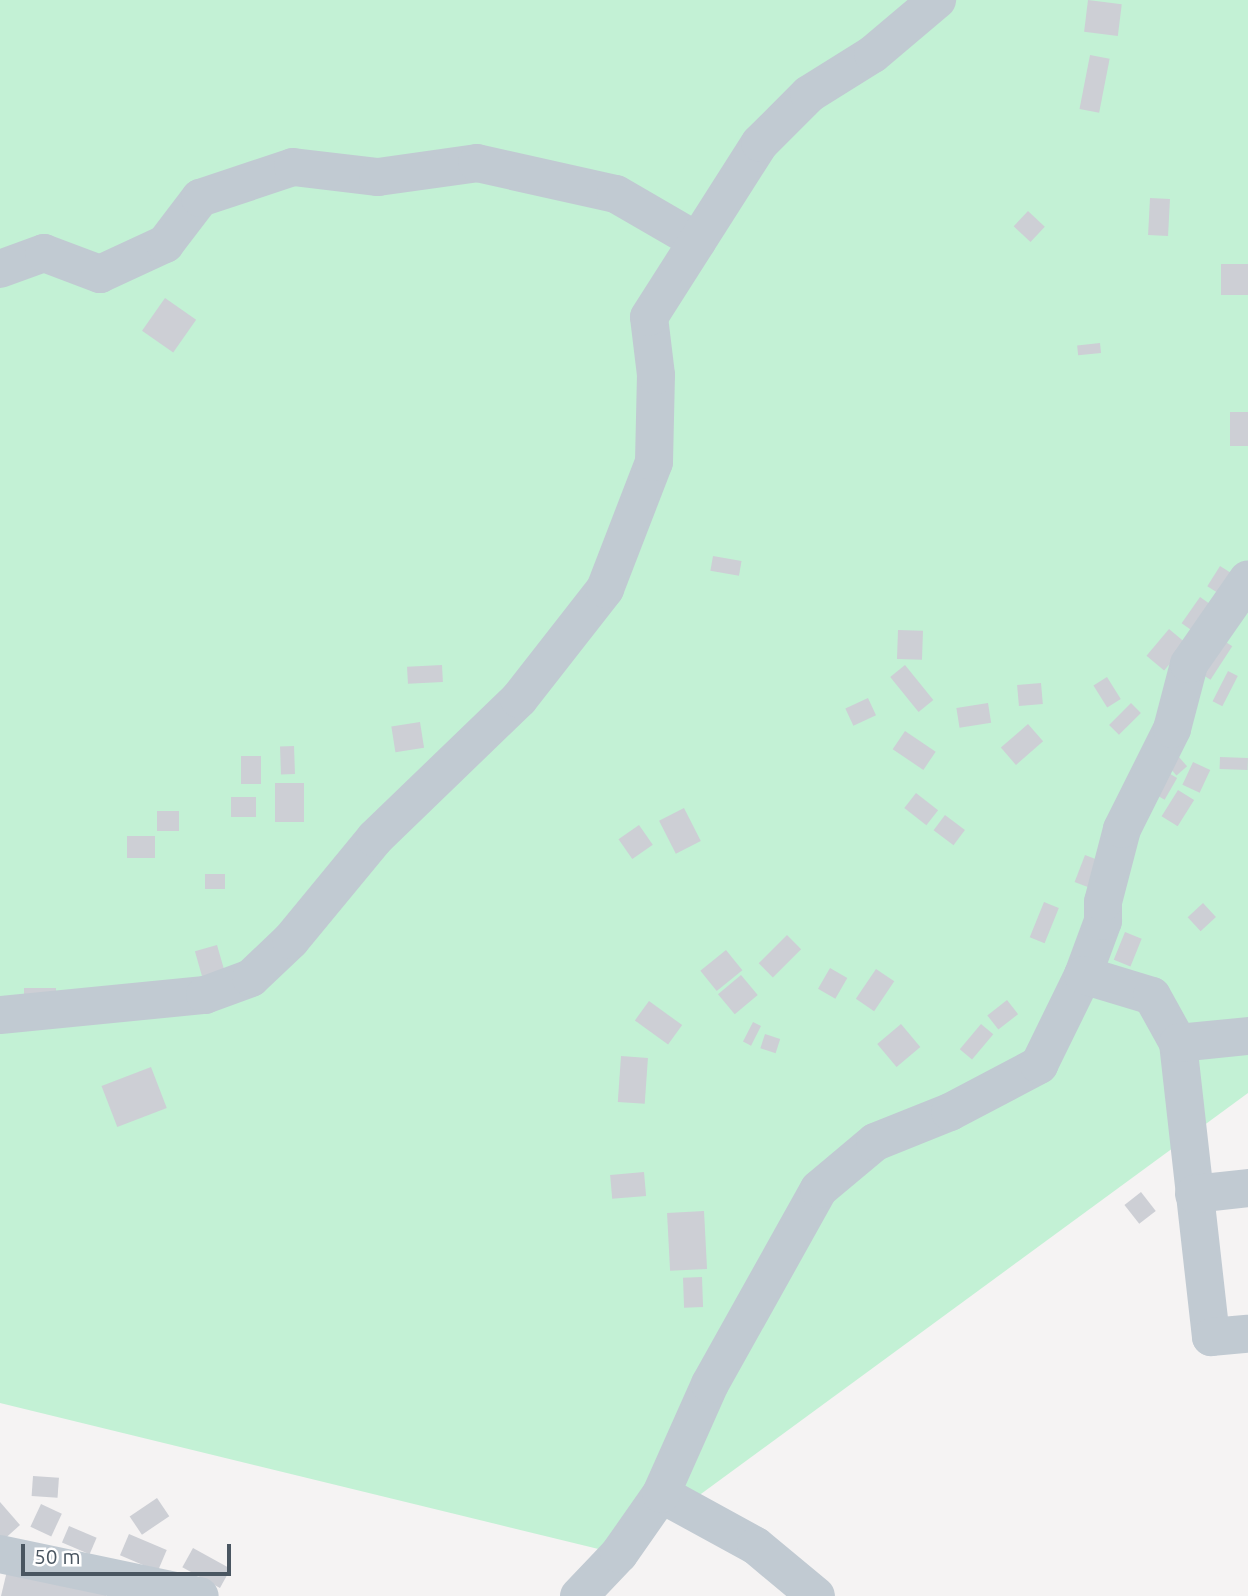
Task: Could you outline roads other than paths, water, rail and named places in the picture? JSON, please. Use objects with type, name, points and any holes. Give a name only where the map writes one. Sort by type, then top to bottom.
[{"type":"street","points":[[0,1015],[205,995],[251,978],[291,940],[375,838],[519,699],[605,589],[654,462],[656,375],[649,317],[768,135],[809,94],[873,54],[937,0]]},
{"type":"street","points":[[0,269],[44,253],[100,274],[165,244],[200,198],[293,167],[379,177],[477,163],[616,194],[697,241]]},
{"type":"street","points":[[579,1596],[619,1554],[661,1494],[710,1384],[819,1189],[875,1142],[950,1112],[1038,1065],[1083,975],[1103,921],[1103,902],[1122,829],[1172,729],[1189,664],[1248,579]]},
{"type":"street","points":[[1083,975],[1152,996],[1178,1043],[1211,1337],[1248,1334]]},
{"type":"street","points":[[1178,1043],[1248,1036]]},
{"type":"street","points":[[1194,1194],[1248,1188]]},
{"type":"street","points":[[661,1494],[756,1546],[816,1596]]},
{"type":"street","points":[[0,1554],[200,1596]]}]
